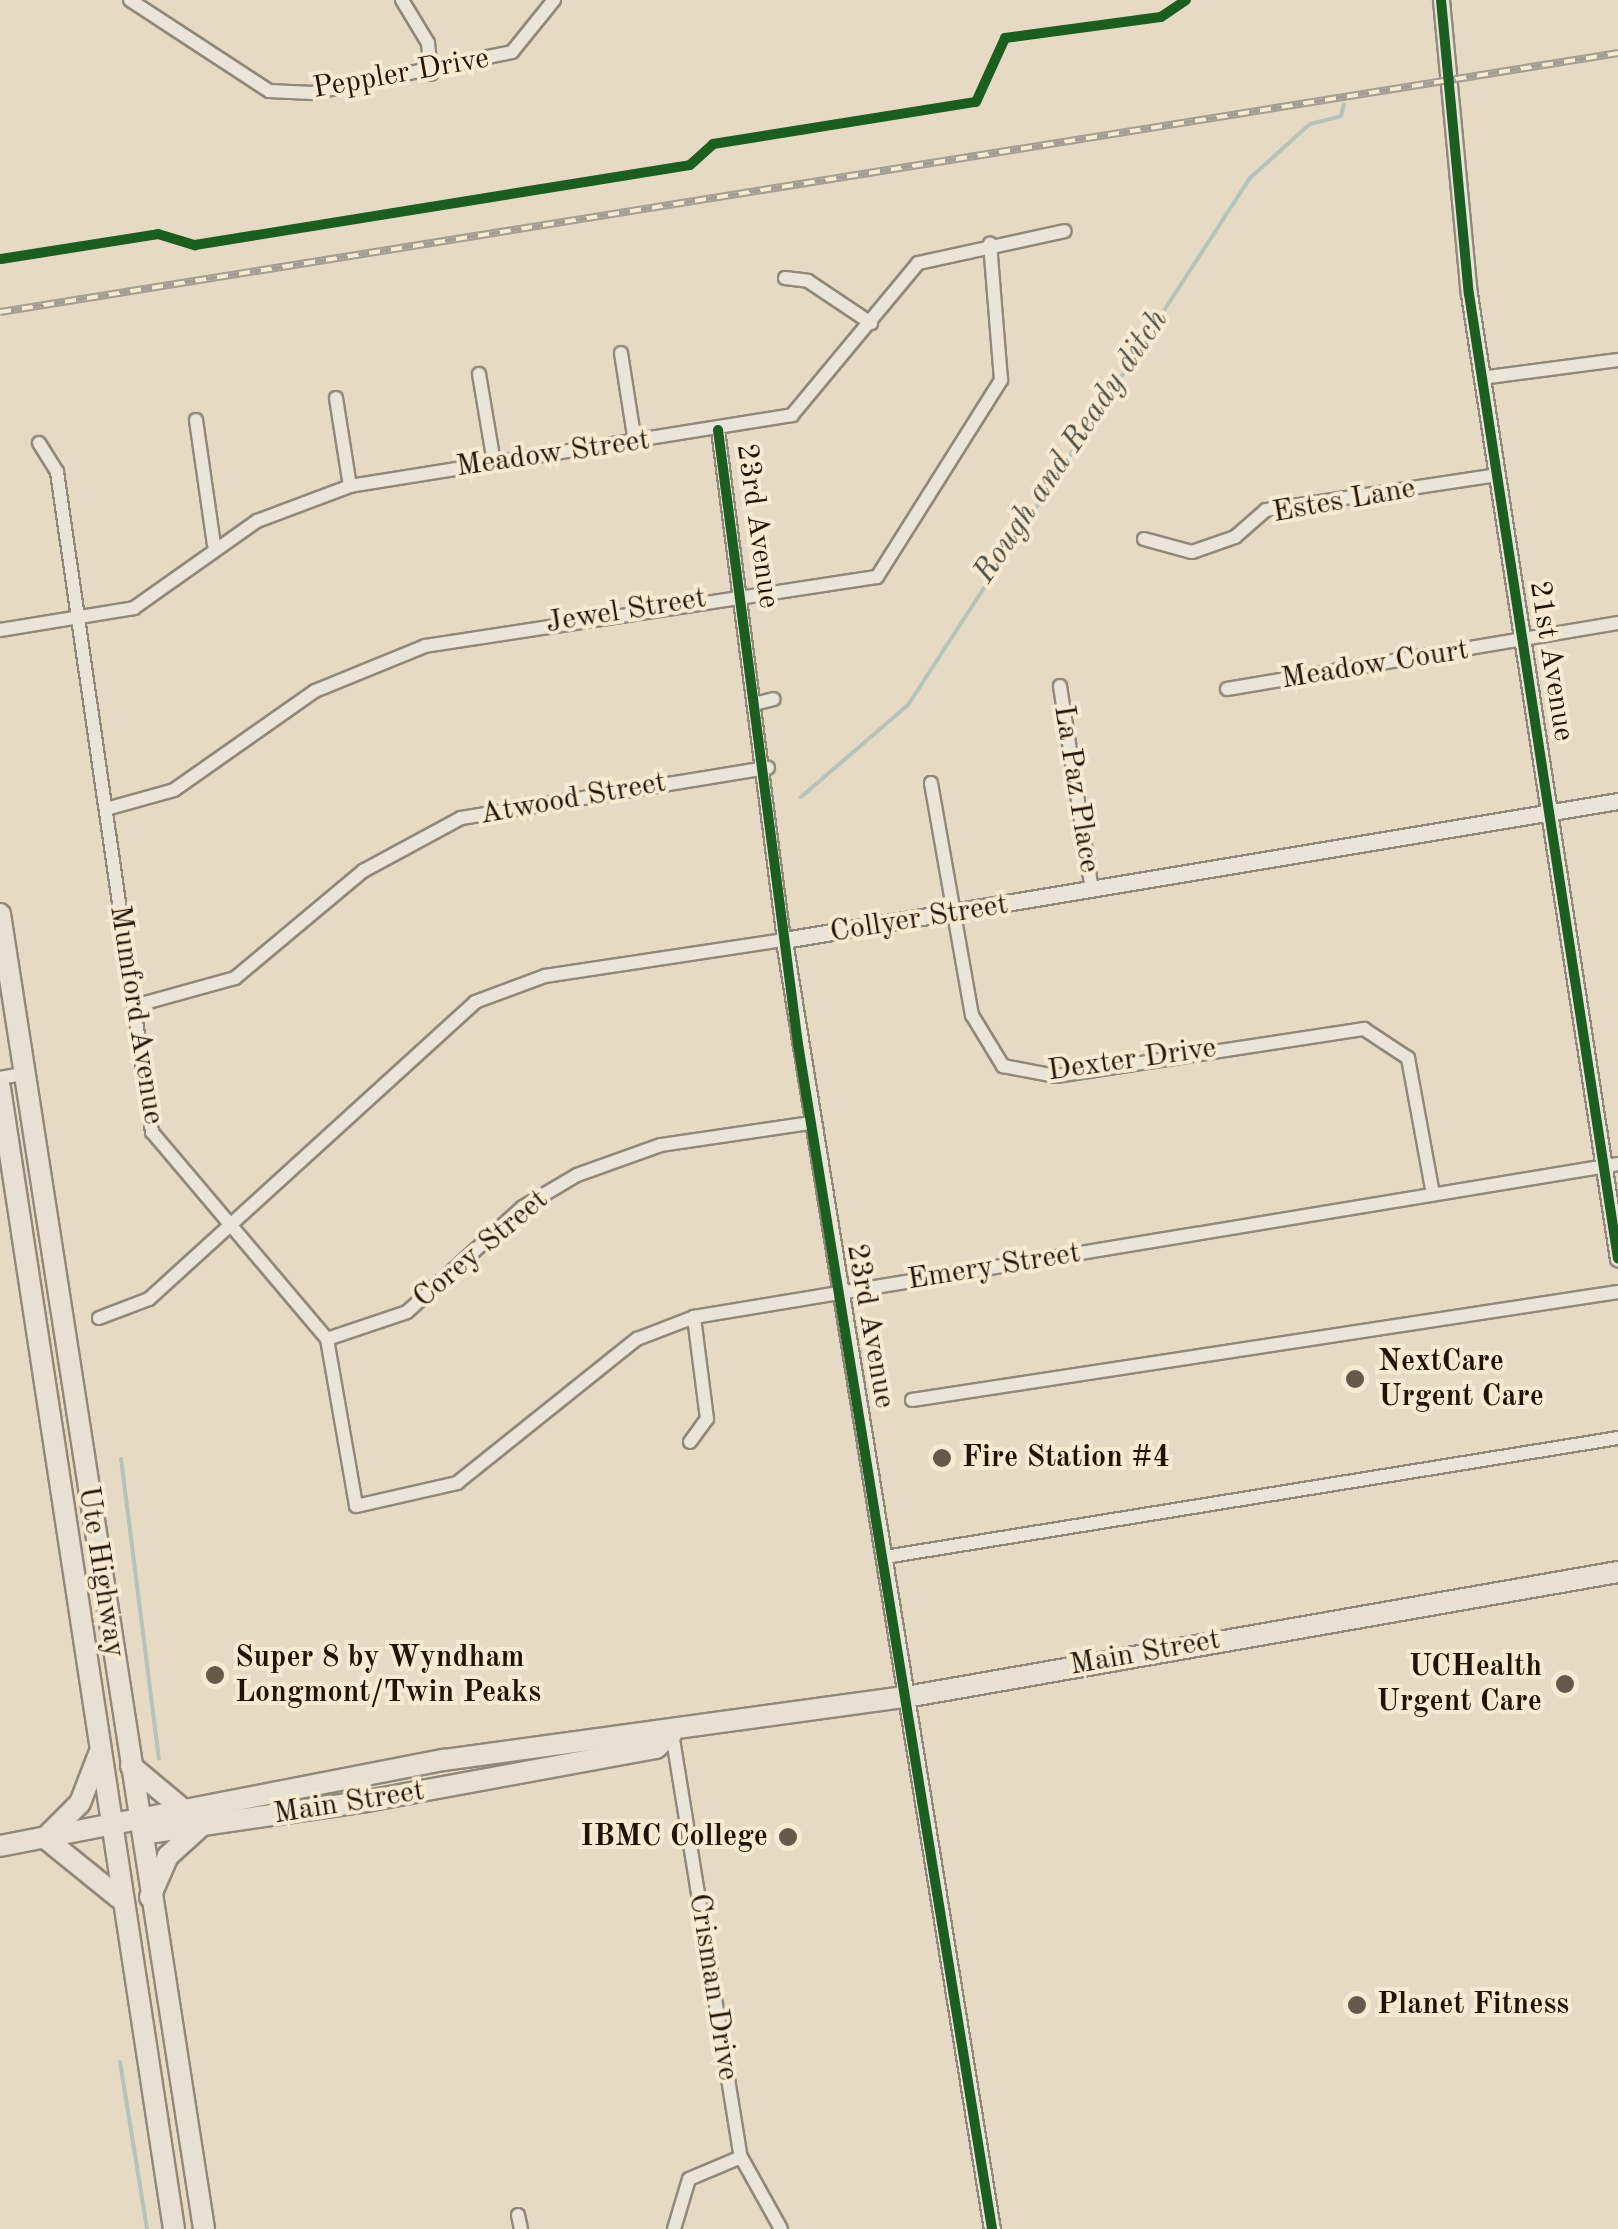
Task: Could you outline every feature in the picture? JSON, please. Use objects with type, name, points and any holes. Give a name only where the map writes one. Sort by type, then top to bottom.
[{"type":"main road","name":"Ute Highway","points":[[0,914],[204,2229]]},
{"type":"main road","name":"Ute Highway","points":[[0,1088],[119,1898],[174,2229]]},
{"type":"main road","name":"Main Street","points":[[0,1846],[138,1823],[180,1806],[652,1725],[672,1732],[906,1696],[1617,1573]]},
{"type":"main road","name":"Main Street","points":[[138,1823],[155,1832],[201,1826],[656,1748],[672,1732]]},
{"type":"main road","points":[[98,1754],[80,1803],[45,1838],[119,1898]]},
{"type":"main road","points":[[131,1766],[180,1806]]},
{"type":"main road","points":[[150,1897],[168,1856],[201,1826]]},
{"type":"street","name":"Peppler Drive","points":[[130,0],[269,91],[431,74],[512,52],[554,0]]},
{"type":"street","points":[[402,0],[428,42],[431,74]]},
{"type":"street","name":"21st Avenue","points":[[1440,0],[1452,68],[1482,378],[1549,811],[1611,1165],[1618,1259]]},
{"type":"street","name":"Meadow Street","points":[[0,630],[134,608],[214,545],[350,486],[718,430],[808,405],[918,263],[990,243],[1065,231]]},
{"type":"street","name":"Jewel Street","points":[[106,809],[174,790],[315,691],[424,646],[741,593],[877,578],[1001,380],[990,243]]},
{"type":"street","points":[[785,278],[808,282],[871,323]]},
{"type":"street","points":[[621,353],[635,442]]},
{"type":"street","points":[[1482,378],[1618,360]]},
{"type":"street","points":[[480,374],[494,463]]},
{"type":"street","points":[[336,398],[350,486]]},
{"type":"street","points":[[196,420],[214,545]]},
{"type":"street","name":"23rd Avenue","points":[[718,430],[768,768],[784,940],[810,1123],[992,2229]]},
{"type":"street","name":"Mumford Avenue","points":[[39,443],[57,472],[152,1132],[327,1339]]},
{"type":"street","name":"Estes Lane","points":[[1144,539],[1192,552],[1235,537],[1266,510],[1496,475]]},
{"type":"street","name":"Meadow Court","points":[[1227,689],[1618,624]]},
{"type":"street","name":"La Paz Place","points":[[1060,686],[1092,891]]},
{"type":"street","points":[[758,702],[774,700]]},
{"type":"street","name":"Atwood Street","points":[[134,1006],[235,978],[362,871],[462,818],[768,768]]},
{"type":"street","name":"Dexter Drive","points":[[930,783],[976,1027],[1003,1066],[1032,1074],[1352,1029],[1386,1036],[1413,1073],[1433,1194]]},
{"type":"street","name":"Collyer Street","points":[[99,1318],[150,1299],[475,1002],[546,976],[953,914],[1618,801]]},
{"type":"street","points":[[0,1078],[22,1074]]},
{"type":"street","name":"Corey Street","points":[[327,1339],[407,1312],[523,1207],[577,1175],[662,1145],[810,1123]]},
{"type":"street","name":"Emery Street","points":[[327,1339],[349,1492],[356,1506],[430,1493],[490,1463],[637,1338],[694,1316],[1611,1165]]},
{"type":"street","points":[[912,1400],[1618,1292]]},
{"type":"street","points":[[690,1442],[707,1419],[694,1316]]},
{"type":"street","points":[[884,1558],[1618,1438]]},
{"type":"street","name":"Crisman Drive","points":[[672,1732],[741,2157],[781,2229]]},
{"type":"street","points":[[674,2229],[689,2180],[741,2157]]},
{"type":"waterway","name":"Rough and Ready ditch","points":[[801,797],[908,705],[1250,178],[1310,124],[1341,116],[1344,104]]},
{"type":"waterway","name":"Rough and Ready ditch","points":[[121,1459],[159,1759]]},
{"type":"waterway","name":"Rough and Ready ditch","points":[[120,2062],[147,2229]]},
{"type":"railway","points":[[0,312],[1618,53]]},
{"type":"cycle path","points":[[1,259],[158,234],[195,245],[690,165],[713,144],[976,102],[1005,38],[1161,17],[1186,0]]},
{"type":"cycle path","points":[[1441,0],[1469,294],[1618,1259]]},
{"type":"cycle path","points":[[718,430],[798,1044],[992,2229]]},
{"type":"place","name":"NextCare Urgent Care","points":[[1355,1379]]},
{"type":"place","name":"Fire Station #4","points":[[942,1458]]},
{"type":"place","name":"Super 8 by Wyndham Longmont/Twin Peaks","points":[[215,1675]]},
{"type":"place","name":"UCHealth Urgent Care","points":[[1565,1684]]},
{"type":"place","name":"IBMC College","points":[[788,1837]]},
{"type":"place","name":"Planet Fitness","points":[[1357,2005]]}]
